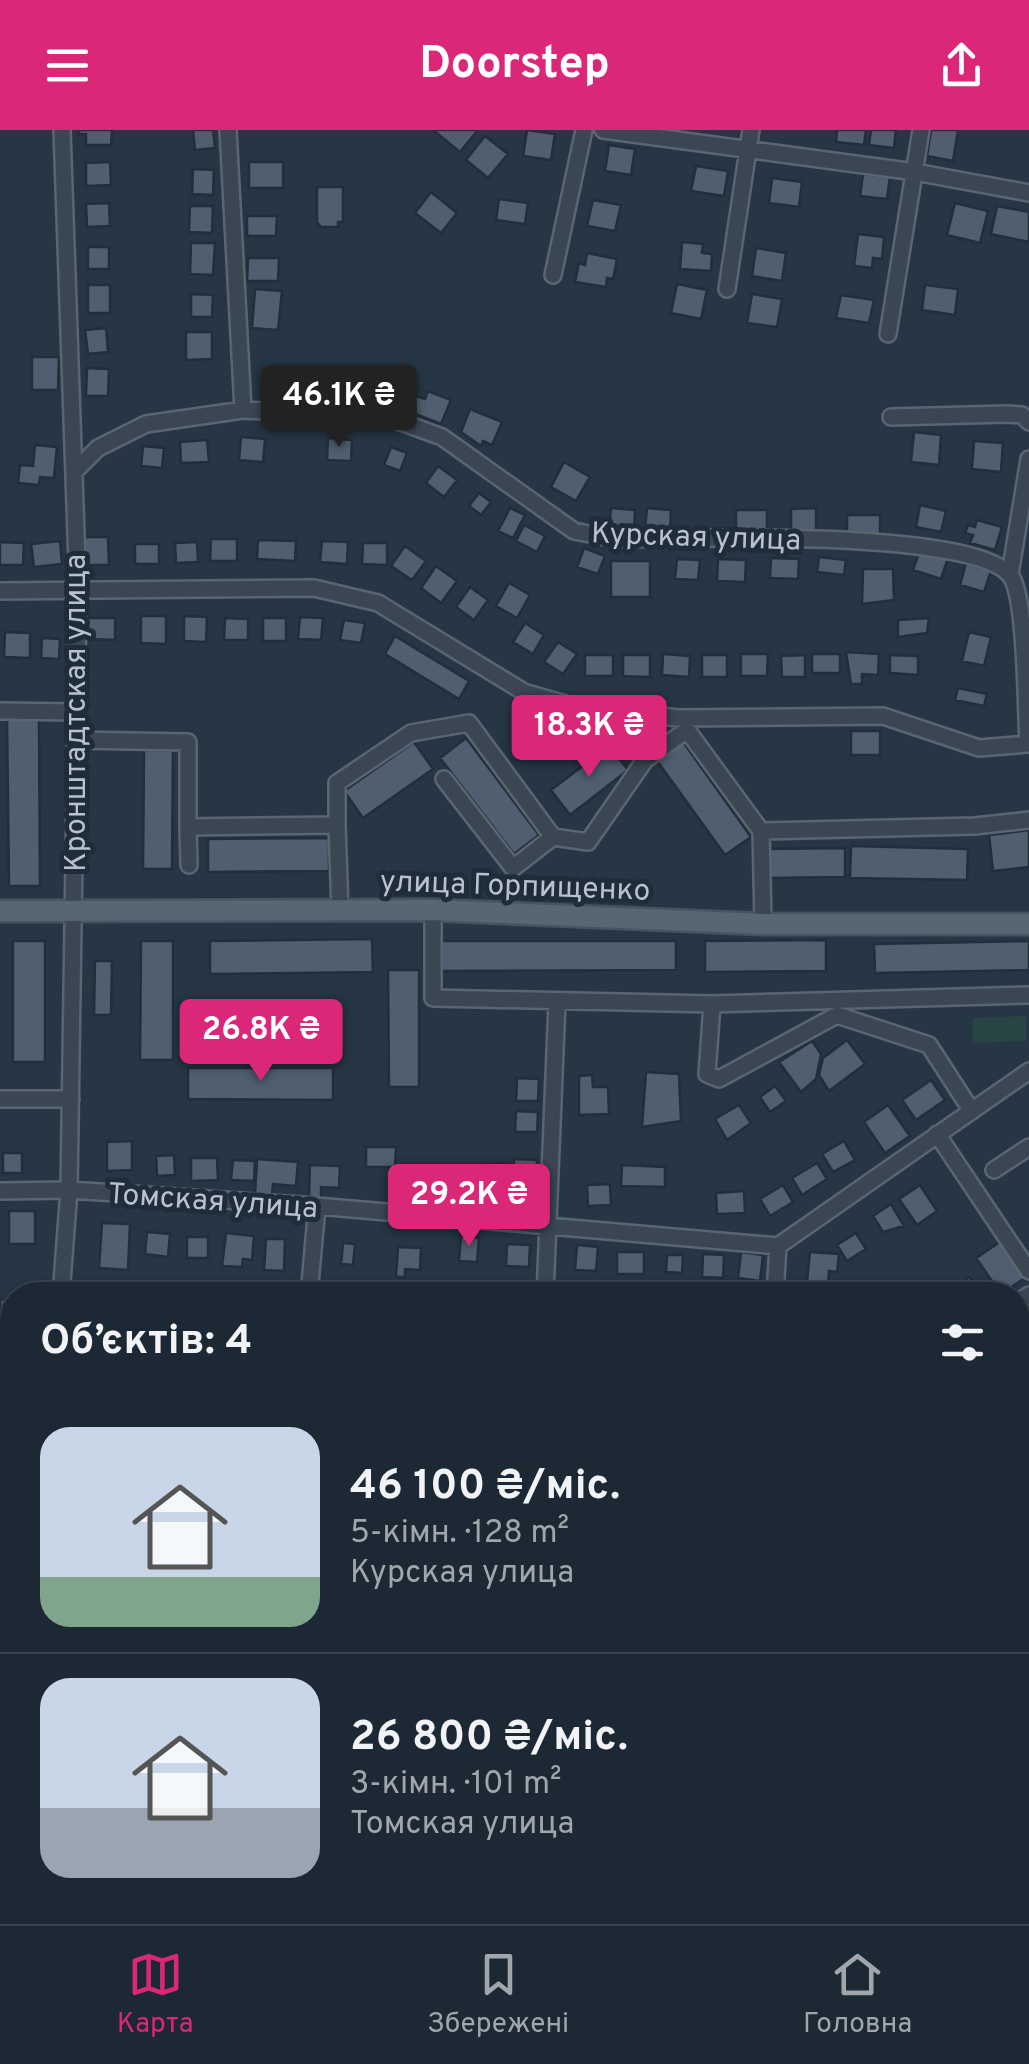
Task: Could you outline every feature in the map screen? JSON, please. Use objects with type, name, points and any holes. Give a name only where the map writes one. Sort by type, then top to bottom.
[{"type":"main road","name":"улица Горпищенко","points":[[0,911],[433,910],[764,924],[1029,924]]},
{"type":"street","name":"Кронштадтская улица","points":[[62,130],[78,592],[69,1190],[62,1282]]},
{"type":"street","points":[[228,130],[243,410]]},
{"type":"street","points":[[554,275],[584,130]]},
{"type":"street","points":[[603,130],[915,172],[1029,193]]},
{"type":"street","points":[[727,289],[751,130]]},
{"type":"street","points":[[888,334],[921,130]]},
{"type":"street","name":"Курская улица","points":[[74,472],[98,448],[146,424],[243,410],[387,417],[442,436],[574,531],[615,539],[909,543],[996,562],[1010,574]]},
{"type":"street","points":[[891,417],[1007,414],[1022,415],[1029,422]]},
{"type":"street","points":[[0,591],[314,588],[378,603],[524,692],[569,705],[678,718],[883,716],[979,748],[1029,744],[1016,587],[1010,574],[1029,458]]},
{"type":"street","points":[[0,710],[76,712]]},
{"type":"street","points":[[340,910],[338,783],[411,733],[470,724],[553,837],[588,842],[645,760],[687,730],[762,831],[764,924]]},
{"type":"street","points":[[75,740],[188,742],[189,864]]},
{"type":"street","points":[[444,779],[513,868],[553,837]]},
{"type":"street","points":[[762,831],[976,826],[1029,820]]},
{"type":"street","points":[[188,827],[337,825]]},
{"type":"street","points":[[433,910],[433,998],[837,1008],[1029,995]]},
{"type":"street","points":[[546,1282],[557,1003]]},
{"type":"street","points":[[712,1004],[707,1074],[718,1079],[837,1008]]},
{"type":"street","points":[[837,1008],[929,1045],[971,1110]]},
{"type":"street","points":[[776,1282],[778,1246],[1029,1070]]},
{"type":"street","points":[[0,1100],[71,1099]]},
{"type":"street","points":[[937,1134],[1029,1271]]},
{"type":"street","points":[[994,1170],[1029,1146]]},
{"type":"street","name":"Томская улица","points":[[0,1191],[69,1190],[317,1206],[778,1246]]},
{"type":"street","points":[[310,1282],[317,1206]]},
{"type":"street","points":[[0,1910],[0,1924]]},
{"type":"green space","points":[[1026,1016],[1026,1041],[973,1043],[973,1018]]},
{"type":"building","points":[[79,130],[112,130],[111,145],[86,145],[86,134],[79,134]]},
{"type":"building","points":[[193,130],[213,130],[215,148],[195,150]]},
{"type":"building","points":[[433,130],[478,130],[460,152]]},
{"type":"building","points":[[527,130],[555,134],[551,160],[523,156]]},
{"type":"building","points":[[837,130],[866,130],[864,145],[836,142]]},
{"type":"building","points":[[871,130],[896,130],[894,148],[869,145]]},
{"type":"building","points":[[931,130],[958,130],[953,161],[927,156]]},
{"type":"building","points":[[485,136],[508,154],[488,178],[466,160]]},
{"type":"building","points":[[609,145],[635,149],[631,175],[605,171]]},
{"type":"building","points":[[110,162],[111,185],[86,186],[86,163]]},
{"type":"building","points":[[249,162],[283,162],[283,188],[249,188]]},
{"type":"building","points":[[696,166],[728,171],[724,196],[691,191]]},
{"type":"building","points":[[193,169],[214,170],[213,195],[192,194]]},
{"type":"building","points":[[863,174],[890,177],[887,199],[860,196]]},
{"type":"building","points":[[772,178],[802,182],[799,207],[769,203]]},
{"type":"building","points":[[317,187],[343,187],[343,222],[338,222],[338,227],[321,227],[317,222]]},
{"type":"building","points":[[431,192],[457,213],[441,233],[415,213]]},
{"type":"building","points":[[499,199],[528,203],[525,224],[496,220]]},
{"type":"building","points":[[593,200],[621,205],[615,231],[587,226]]},
{"type":"building","points":[[109,203],[110,226],[87,227],[86,204]]},
{"type":"building","points":[[955,203],[988,211],[980,243],[947,235]]},
{"type":"building","points":[[190,206],[213,206],[212,233],[189,232]]},
{"type":"building","points":[[997,206],[1029,212],[1029,242],[991,234]]},
{"type":"building","points":[[247,216],[277,216],[276,236],[247,236]]},
{"type":"building","points":[[858,234],[884,237],[882,259],[873,258],[872,268],[854,266]]},
{"type":"building","points":[[682,242],[703,244],[702,253],[712,254],[711,271],[680,269]]},
{"type":"building","points":[[191,243],[215,243],[213,275],[190,274]]},
{"type":"building","points":[[88,247],[109,247],[109,269],[88,269]]},
{"type":"building","points":[[756,248],[786,253],[782,281],[752,276]]},
{"type":"building","points":[[587,253],[617,259],[613,279],[607,278],[606,287],[575,282],[579,263],[585,265]]},
{"type":"building","points":[[248,258],[279,258],[278,281],[247,281]]},
{"type":"building","points":[[677,284],[707,290],[701,319],[671,313]]},
{"type":"building","points":[[88,285],[110,285],[110,313],[88,313]]},
{"type":"building","points":[[925,285],[958,289],[955,315],[922,310]]},
{"type":"building","points":[[255,289],[282,291],[278,330],[252,328]]},
{"type":"building","points":[[191,294],[213,295],[212,317],[191,317]]},
{"type":"building","points":[[752,294],[782,299],[777,327],[747,323]]},
{"type":"building","points":[[841,295],[874,300],[869,323],[836,318]]},
{"type":"building","points":[[106,328],[108,352],[88,354],[85,330]]},
{"type":"building","points":[[186,332],[212,332],[212,359],[186,360]]},
{"type":"building","points":[[32,357],[59,357],[58,390],[32,390]]},
{"type":"building","points":[[87,368],[109,369],[108,396],[86,396]]},
{"type":"building","points":[[272,371],[304,379],[302,399],[269,395]]},
{"type":"building","points":[[382,374],[412,382],[406,404],[377,397]]},
{"type":"building","points":[[428,391],[451,400],[441,424],[410,412],[416,396],[425,399]]},
{"type":"building","points":[[470,409],[502,422],[492,445],[483,441],[481,446],[461,432]]},
{"type":"building","points":[[914,432],[941,435],[939,465],[911,462]]},
{"type":"building","points":[[241,437],[265,439],[263,462],[239,460]]},
{"type":"building","points":[[328,438],[352,440],[351,461],[327,460]]},
{"type":"building","points":[[207,440],[209,462],[181,463],[180,442]]},
{"type":"building","points":[[974,441],[1003,443],[1001,472],[972,469]]},
{"type":"building","points":[[35,445],[57,447],[54,478],[40,477],[39,485],[18,483],[20,465],[33,466]]},
{"type":"building","points":[[143,446],[164,448],[162,468],[141,466]]},
{"type":"building","points":[[391,447],[407,453],[400,471],[384,465]]},
{"type":"building","points":[[564,462],[590,477],[576,501],[551,487]]},
{"type":"building","points":[[438,466],[457,480],[444,497],[426,483]]},
{"type":"building","points":[[479,493],[491,502],[481,515],[469,506]]},
{"type":"building","points":[[920,505],[946,511],[941,532],[916,527]]},
{"type":"building","points":[[510,508],[525,515],[513,538],[498,531]]},
{"type":"building","points":[[611,508],[635,510],[634,531],[609,530]]},
{"type":"building","points":[[647,508],[671,510],[670,531],[645,530]]},
{"type":"building","points":[[816,508],[816,535],[791,535],[791,509]]},
{"type":"building","points":[[736,510],[767,510],[767,534],[736,534]]},
{"type":"building","points":[[847,515],[880,515],[880,534],[847,534]]},
{"type":"building","points":[[977,520],[1002,527],[995,550],[970,543],[973,535],[965,533],[968,525],[975,527]]},
{"type":"building","points":[[524,525],[545,536],[537,552],[516,541]]},
{"type":"building","points":[[84,537],[108,537],[109,565],[84,565]]},
{"type":"building","points":[[211,539],[237,539],[237,561],[210,561]]},
{"type":"building","points":[[258,540],[296,541],[295,561],[257,559]]},
{"type":"building","points":[[60,541],[62,564],[34,567],[31,544]]},
{"type":"building","points":[[322,541],[348,542],[347,564],[320,562]]},
{"type":"building","points":[[0,542],[24,543],[23,565],[0,565]]},
{"type":"building","points":[[197,542],[198,562],[176,563],[175,543]]},
{"type":"building","points":[[363,543],[387,543],[387,565],[362,564]]},
{"type":"building","points":[[135,544],[159,544],[159,564],[135,564]]},
{"type":"building","points":[[405,546],[426,561],[412,580],[391,566]]},
{"type":"building","points":[[584,548],[605,556],[598,574],[577,567]]},
{"type":"building","points":[[920,550],[948,558],[941,579],[913,570]]},
{"type":"building","points":[[819,557],[846,560],[844,575],[817,572]]},
{"type":"building","points":[[771,558],[799,559],[798,579],[770,578]]},
{"type":"building","points":[[677,559],[700,560],[698,580],[675,579]]},
{"type":"building","points":[[718,559],[746,560],[745,582],[717,581]]},
{"type":"building","points":[[611,561],[650,561],[650,597],[611,597]]},
{"type":"building","points":[[966,563],[991,571],[984,592],[960,585]]},
{"type":"building","points":[[436,566],[457,581],[441,603],[421,588]]},
{"type":"building","points":[[863,569],[893,569],[894,600],[862,604]]},
{"type":"building","points":[[509,583],[530,595],[517,618],[496,606]]},
{"type":"building","points":[[470,587],[488,600],[474,620],[456,607]]},
{"type":"building","points":[[141,616],[166,616],[166,644],[141,643]]},
{"type":"building","points":[[184,616],[207,617],[206,642],[184,641]]},
{"type":"building","points":[[300,617],[323,618],[321,640],[298,639]]},
{"type":"building","points":[[88,618],[115,618],[115,640],[88,639]]},
{"type":"building","points":[[225,618],[248,619],[248,640],[224,640]]},
{"type":"building","points":[[263,618],[286,618],[286,641],[263,641]]},
{"type":"building","points":[[929,618],[927,633],[898,637],[898,620]]},
{"type":"building","points":[[344,620],[365,623],[361,643],[340,640]]},
{"type":"building","points":[[525,623],[544,635],[533,654],[513,642]]},
{"type":"building","points":[[5,632],[30,633],[30,658],[4,657]]},
{"type":"building","points":[[969,632],[991,637],[984,666],[962,661]]},
{"type":"building","points":[[395,636],[469,681],[459,699],[385,654]]},
{"type":"building","points":[[42,638],[60,639],[59,659],[41,658]]},
{"type":"building","points":[[558,642],[577,654],[563,674],[544,662]]},
{"type":"building","points":[[846,652],[879,654],[878,675],[862,674],[862,684],[851,684]]},
{"type":"building","points":[[663,654],[690,656],[689,677],[662,675]]},
{"type":"building","points":[[741,654],[768,654],[767,676],[741,676]]},
{"type":"building","points":[[812,654],[840,654],[840,673],[812,673]]},
{"type":"building","points":[[585,655],[613,655],[613,676],[585,676]]},
{"type":"building","points":[[623,655],[650,655],[650,677],[623,676]]},
{"type":"building","points":[[702,655],[727,655],[727,677],[702,677]]},
{"type":"building","points":[[805,655],[805,677],[782,677],[781,656]]},
{"type":"building","points":[[890,655],[918,656],[918,675],[890,673]]},
{"type":"building","points":[[958,688],[987,694],[984,706],[955,700]]},
{"type":"building","points":[[39,718],[40,886],[9,886],[7,719]]},
{"type":"building","points":[[851,731],[880,731],[880,755],[851,755]]},
{"type":"building","points":[[466,738],[539,835],[514,854],[440,758]]},
{"type":"building","points":[[681,739],[751,837],[725,855],[655,758]]},
{"type":"building","points":[[414,742],[433,769],[363,818],[344,791]]},
{"type":"building","points":[[609,746],[628,770],[570,815],[551,790]]},
{"type":"building","points":[[144,750],[173,750],[172,869],[143,869]]},
{"type":"building","points":[[1029,830],[1029,867],[993,871],[989,835]]},
{"type":"building","points":[[329,838],[329,871],[208,872],[208,839]]},
{"type":"building","points":[[851,846],[968,849],[967,880],[850,878]]},
{"type":"building","points":[[845,848],[845,877],[767,878],[767,849]]},
{"type":"building","points":[[372,939],[373,972],[210,974],[210,941]]},
{"type":"building","points":[[826,940],[826,971],[705,972],[705,941]]},
{"type":"building","points":[[13,941],[45,941],[45,1062],[13,1062]]},
{"type":"building","points":[[141,941],[173,941],[173,1060],[140,1060]]},
{"type":"building","points":[[438,941],[676,941],[676,970],[438,971]]},
{"type":"building","points":[[1029,941],[1029,970],[875,973],[874,944]]},
{"type":"building","points":[[95,961],[112,961],[111,1015],[94,1015]]},
{"type":"building","points":[[388,970],[419,970],[419,1087],[389,1087]]},
{"type":"building","points":[[847,1040],[865,1064],[829,1091],[819,1075],[823,1058]]},
{"type":"building","points":[[812,1041],[821,1054],[816,1079],[801,1092],[779,1062]]},
{"type":"building","points":[[188,1068],[333,1068],[333,1100],[188,1099]]},
{"type":"building","points":[[646,1072],[679,1074],[681,1121],[642,1127]]},
{"type":"building","points":[[592,1075],[593,1087],[608,1087],[609,1114],[579,1115],[579,1076]]},
{"type":"building","points":[[517,1078],[539,1079],[538,1101],[516,1101]]},
{"type":"building","points":[[931,1080],[945,1100],[916,1120],[902,1100]]},
{"type":"building","points":[[775,1086],[786,1101],[770,1112],[760,1097]]},
{"type":"building","points":[[739,1105],[751,1123],[727,1140],[715,1119]]},
{"type":"building","points":[[888,1105],[910,1136],[885,1153],[864,1122]]},
{"type":"building","points":[[516,1111],[538,1112],[537,1132],[515,1132]]},
{"type":"building","points":[[132,1141],[132,1170],[107,1171],[107,1142]]},
{"type":"building","points":[[844,1141],[855,1160],[833,1172],[822,1154]]},
{"type":"building","points":[[366,1147],[396,1147],[395,1167],[366,1167]]},
{"type":"building","points":[[3,1153],[22,1153],[22,1173],[3,1173]]},
{"type":"building","points":[[174,1155],[175,1175],[157,1176],[156,1156]]},
{"type":"building","points":[[191,1158],[217,1158],[218,1180],[191,1181]]},
{"type":"building","points":[[257,1159],[298,1162],[296,1186],[273,1184],[272,1195],[255,1194]]},
{"type":"building","points":[[514,1159],[537,1160],[536,1187],[513,1186]]},
{"type":"building","points":[[233,1160],[255,1161],[254,1181],[231,1180]]},
{"type":"building","points":[[505,1163],[505,1186],[481,1186],[482,1164]]},
{"type":"building","points":[[817,1163],[827,1179],[802,1195],[792,1178]]},
{"type":"building","points":[[310,1165],[340,1166],[339,1188],[321,1187],[321,1198],[309,1197]]},
{"type":"building","points":[[622,1165],[665,1167],[665,1187],[621,1186]]},
{"type":"building","points":[[610,1184],[611,1205],[588,1206],[587,1185]]},
{"type":"building","points":[[783,1185],[793,1202],[770,1216],[760,1199]]},
{"type":"building","points":[[920,1185],[937,1211],[917,1225],[899,1199]]},
{"type":"building","points":[[744,1191],[745,1213],[717,1214],[716,1193]]},
{"type":"building","points":[[891,1204],[904,1226],[883,1232],[873,1216]]},
{"type":"building","points":[[9,1211],[35,1211],[35,1244],[9,1244]]},
{"type":"building","points":[[102,1223],[130,1224],[128,1270],[99,1268]]},
{"type":"building","points":[[147,1232],[170,1234],[168,1257],[145,1254]]},
{"type":"building","points":[[226,1233],[254,1236],[252,1260],[243,1259],[242,1267],[222,1266]]},
{"type":"building","points":[[856,1233],[866,1249],[847,1261],[837,1245]]},
{"type":"building","points":[[461,1236],[479,1238],[477,1262],[459,1261]]},
{"type":"building","points":[[187,1237],[208,1237],[208,1258],[187,1258]]},
{"type":"building","points":[[266,1239],[285,1239],[284,1271],[264,1270]]},
{"type":"building","points":[[1000,1242],[1025,1278],[1019,1282],[993,1282],[976,1258]]},
{"type":"building","points":[[343,1243],[355,1244],[353,1265],[341,1264]]},
{"type":"building","points":[[507,1244],[530,1245],[529,1267],[506,1266]]},
{"type":"building","points":[[577,1245],[598,1247],[596,1271],[575,1270]]},
{"type":"building","points":[[398,1247],[421,1248],[420,1270],[405,1269],[405,1277],[396,1277]]},
{"type":"building","points":[[617,1252],[644,1252],[644,1274],[617,1274]]},
{"type":"building","points":[[741,1252],[763,1255],[760,1281],[738,1278]]},
{"type":"building","points":[[810,1252],[839,1254],[837,1272],[829,1271],[828,1282],[807,1282]]},
{"type":"building","points":[[703,1254],[724,1255],[723,1278],[702,1277]]},
{"type":"building","points":[[667,1255],[683,1255],[682,1273],[666,1272]]}]
